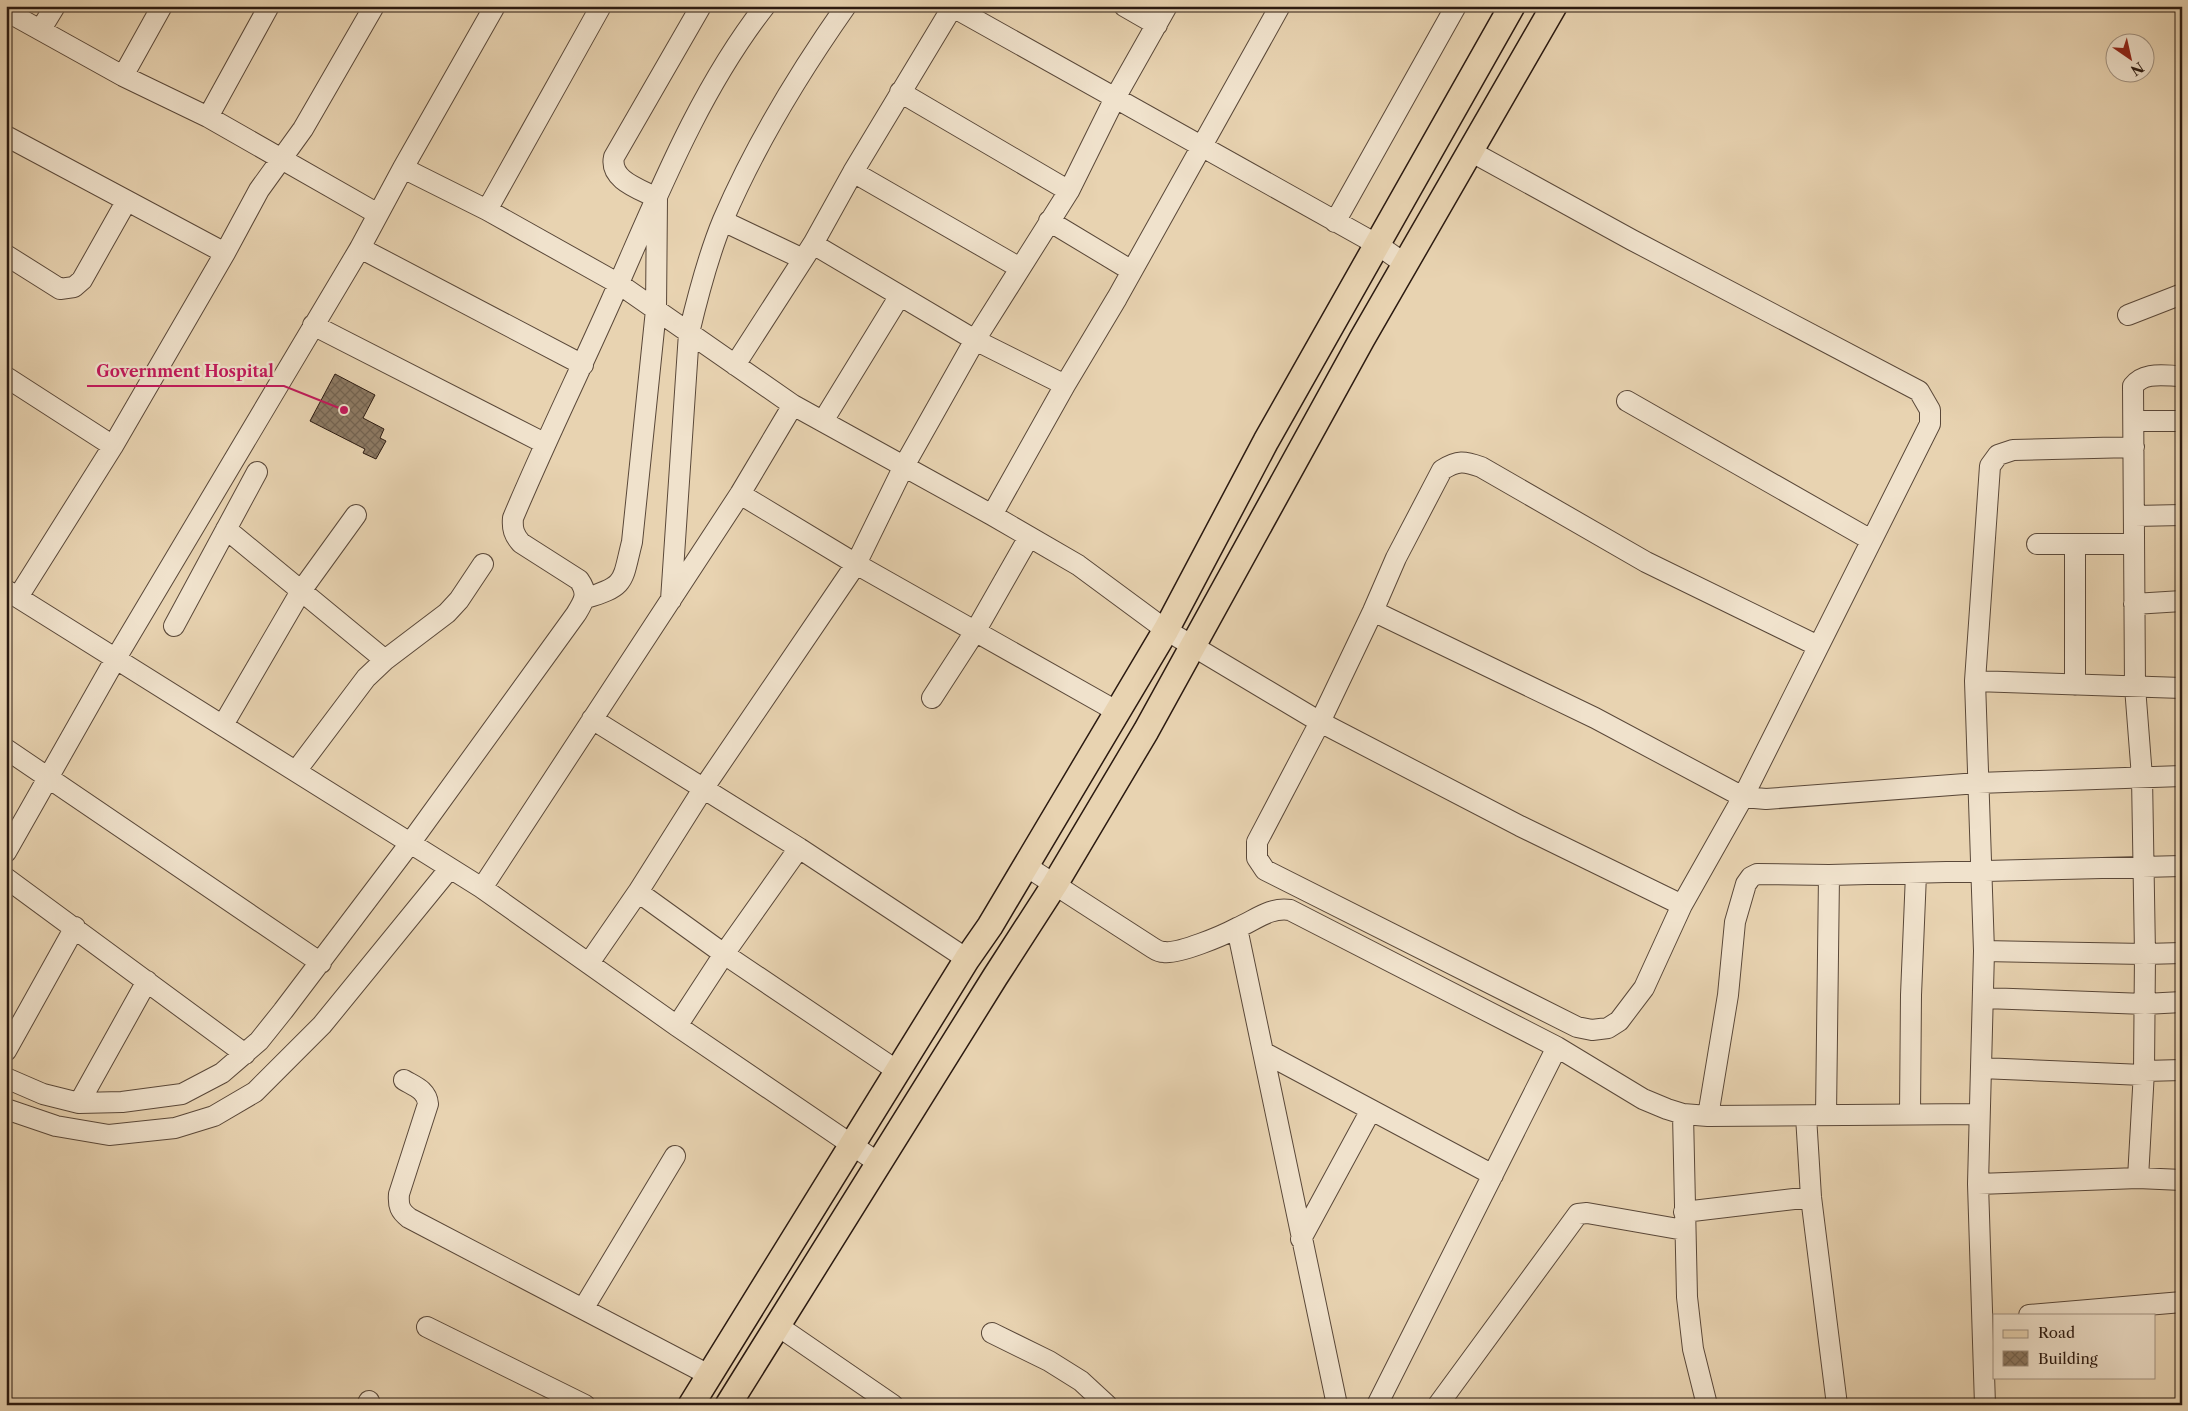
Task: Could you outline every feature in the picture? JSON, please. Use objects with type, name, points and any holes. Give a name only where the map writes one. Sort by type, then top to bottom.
[{"type":"main road","points":[[690,1405],[899,1072],[967,959],[990,926],[1118,712],[1166,630],[1266,441],[1378,246],[1512,6]]},
{"type":"main road","points":[[728,1405],[1055,884],[1194,647],[1290,468],[1554,6]]},
{"type":"street","points":[[41,29],[55,6]]},
{"type":"street","points":[[122,76],[162,6]]},
{"type":"street","points":[[208,117],[269,6]]},
{"type":"street","points":[[374,6],[303,129],[259,190],[225,254],[113,446],[12,593],[482,888],[677,1026],[880,1164]]},
{"type":"street","points":[[6,852],[116,658],[360,248],[403,168],[496,6]]},
{"type":"street","points":[[487,210],[601,6]]},
{"type":"street","points":[[657,198],[616,174],[612,166],[614,157],[701,6]]},
{"type":"street","points":[[6,1109],[56,1126],[109,1135],[175,1128],[214,1116],[255,1092],[322,1025],[430,855],[586,598],[585,588],[579,580],[521,543],[515,536],[512,528],[513,518],[544,443],[583,365],[686,135],[715,79],[740,38],[765,6]]},
{"type":"street","points":[[586,598],[611,591],[618,585],[624,575],[632,542],[673,322],[706,270],[722,220],[760,145],[818,46],[846,6]]},
{"type":"street","points":[[735,365],[808,252],[852,172],[952,6],[1378,246],[1405,264]]},
{"type":"street","points":[[1124,6],[1157,25]]},
{"type":"street","points":[[589,963],[638,892],[703,789],[856,564],[904,466],[975,340],[1069,191],[1115,98],[1167,6]]},
{"type":"street","points":[[992,514],[1280,6]]},
{"type":"street","points":[[1335,222],[1456,6]]},
{"type":"street","points":[[6,10],[122,76],[208,117],[378,214]]},
{"type":"street","points":[[900,92],[1069,191]]},
{"type":"street","points":[[6,136],[225,254]]},
{"type":"street","points":[[1470,151],[1632,240],[1920,392],[1930,410],[1930,424],[1743,797],[1682,905],[1644,988],[1618,1021],[1608,1028],[1592,1030],[1577,1027],[1265,870],[1257,858],[1257,842],[1320,722],[1396,558],[1442,470],[1454,462],[1468,462],[1481,468],[1646,562],[1818,646]]},
{"type":"street","points":[[403,168],[487,210],[619,284],[793,405],[992,514],[1029,538],[1078,565],[1166,630],[1320,722],[1520,826],[1682,905]]},
{"type":"street","points":[[852,172],[1020,268]]},
{"type":"street","points":[[657,198],[673,322],[671,600]]},
{"type":"street","points":[[6,255],[60,290],[74,287],[82,280],[126,202]]},
{"type":"street","points":[[722,220],[808,252],[899,297],[975,340],[1065,385]]},
{"type":"street","points":[[1050,222],[1132,270]]},
{"type":"street","points":[[360,248],[583,365]]},
{"type":"street","points":[[2128,316],[2182,294]]},
{"type":"street","points":[[823,421],[899,297]]},
{"type":"street","points":[[313,325],[544,443]]},
{"type":"street","points":[[2138,1178],[2144,1073],[2145,954],[2142,867],[2142,777],[2135,687],[2133,386],[2138,379],[2146,376],[2182,376]]},
{"type":"street","points":[[6,377],[113,446]]},
{"type":"street","points":[[1627,401],[1872,540]]},
{"type":"street","points":[[482,888],[740,494],[793,405]]},
{"type":"street","points":[[2134,421],[2182,421]]},
{"type":"street","points":[[1985,1405],[1988,1317],[1978,1184],[1984,950],[1975,681],[1990,466],[1998,455],[2013,450],[2134,447]]},
{"type":"street","points":[[174,626],[257,472]]},
{"type":"street","points":[[740,494],[856,564],[976,630],[1118,712]]},
{"type":"street","points":[[223,725],[301,591],[356,515]]},
{"type":"street","points":[[2135,516],[2182,515]]},
{"type":"street","points":[[226,529],[385,660]]},
{"type":"street","points":[[932,698],[976,630],[1029,538]]},
{"type":"street","points":[[2037,544],[2134,544]]},
{"type":"street","points":[[2074,685],[2075,544]]},
{"type":"street","points":[[296,770],[366,678],[385,660],[447,613],[459,600],[483,564]]},
{"type":"street","points":[[2134,604],[2182,601]]},
{"type":"street","points":[[1373,611],[1595,718],[1743,797],[1766,798],[1978,782],[2182,776]]},
{"type":"street","points":[[1975,681],[2182,688]]},
{"type":"street","points":[[592,719],[799,848],[967,959]]},
{"type":"street","points":[[6,749],[49,776],[320,963]]},
{"type":"street","points":[[677,1026],[724,954],[799,848]]},
{"type":"street","points":[[6,1078],[43,1094],[79,1103],[122,1102],[182,1094],[222,1073],[259,1041],[320,963],[430,855]]},
{"type":"street","points":[[1026,866],[1153,948],[1163,952],[1178,951],[1237,928],[1266,912],[1282,908],[1290,910],[1557,1047],[1643,1099],[1683,1114],[1708,1116],[1816,1116],[1910,1113],[1980,1114]]},
{"type":"street","points":[[1708,1116],[1728,995],[1736,922],[1746,884],[1751,877],[1757,874],[1916,874],[1982,870],[2182,866]]},
{"type":"street","points":[[1910,1113],[1911,995],[1916,874]]},
{"type":"street","points":[[1828,875],[1811,1197],[1837,1405]]},
{"type":"street","points":[[6,878],[75,927],[244,1054]]},
{"type":"street","points":[[638,892],[724,954],[899,1072]]},
{"type":"street","points":[[6,1051],[75,927]]},
{"type":"street","points":[[1237,928],[1337,1405]]},
{"type":"street","points":[[1984,950],[2145,954],[2182,953]]},
{"type":"street","points":[[79,1103],[147,981]]},
{"type":"street","points":[[1984,998],[2145,1004],[2182,1002]]},
{"type":"street","points":[[1377,1405],[1557,1047]]},
{"type":"street","points":[[1263,1052],[1493,1175]]},
{"type":"street","points":[[1981,1068],[2144,1073],[2182,1070]]},
{"type":"street","points":[[404,1080],[423,1091],[428,1104],[399,1194],[398,1204],[401,1212],[409,1218],[709,1374]]},
{"type":"street","points":[[1301,1239],[1371,1110]]},
{"type":"street","points":[[1683,1114],[1686,1297],[1693,1349],[1707,1405]]},
{"type":"street","points":[[583,1309],[675,1156]]},
{"type":"street","points":[[1978,1184],[2138,1178],[2182,1180]]},
{"type":"street","points":[[1445,1401],[1578,1214],[1587,1213],[1684,1221],[1811,1197]]},
{"type":"street","points":[[2041,1314],[2182,1302]]},
{"type":"street","points":[[778,1326],[893,1405]]},
{"type":"street","points":[[427,1327],[585,1405]]},
{"type":"street","points":[[992,1333],[1048,1361],[1081,1381],[1107,1405]]},
{"type":"building","points":[[335,374],[375,395],[363,418],[384,429],[380,438],[386,441],[376,459],[363,453],[365,449],[310,421]]},
{"type":"place","name":"Government Hospital","points":[[344,410]]}]
